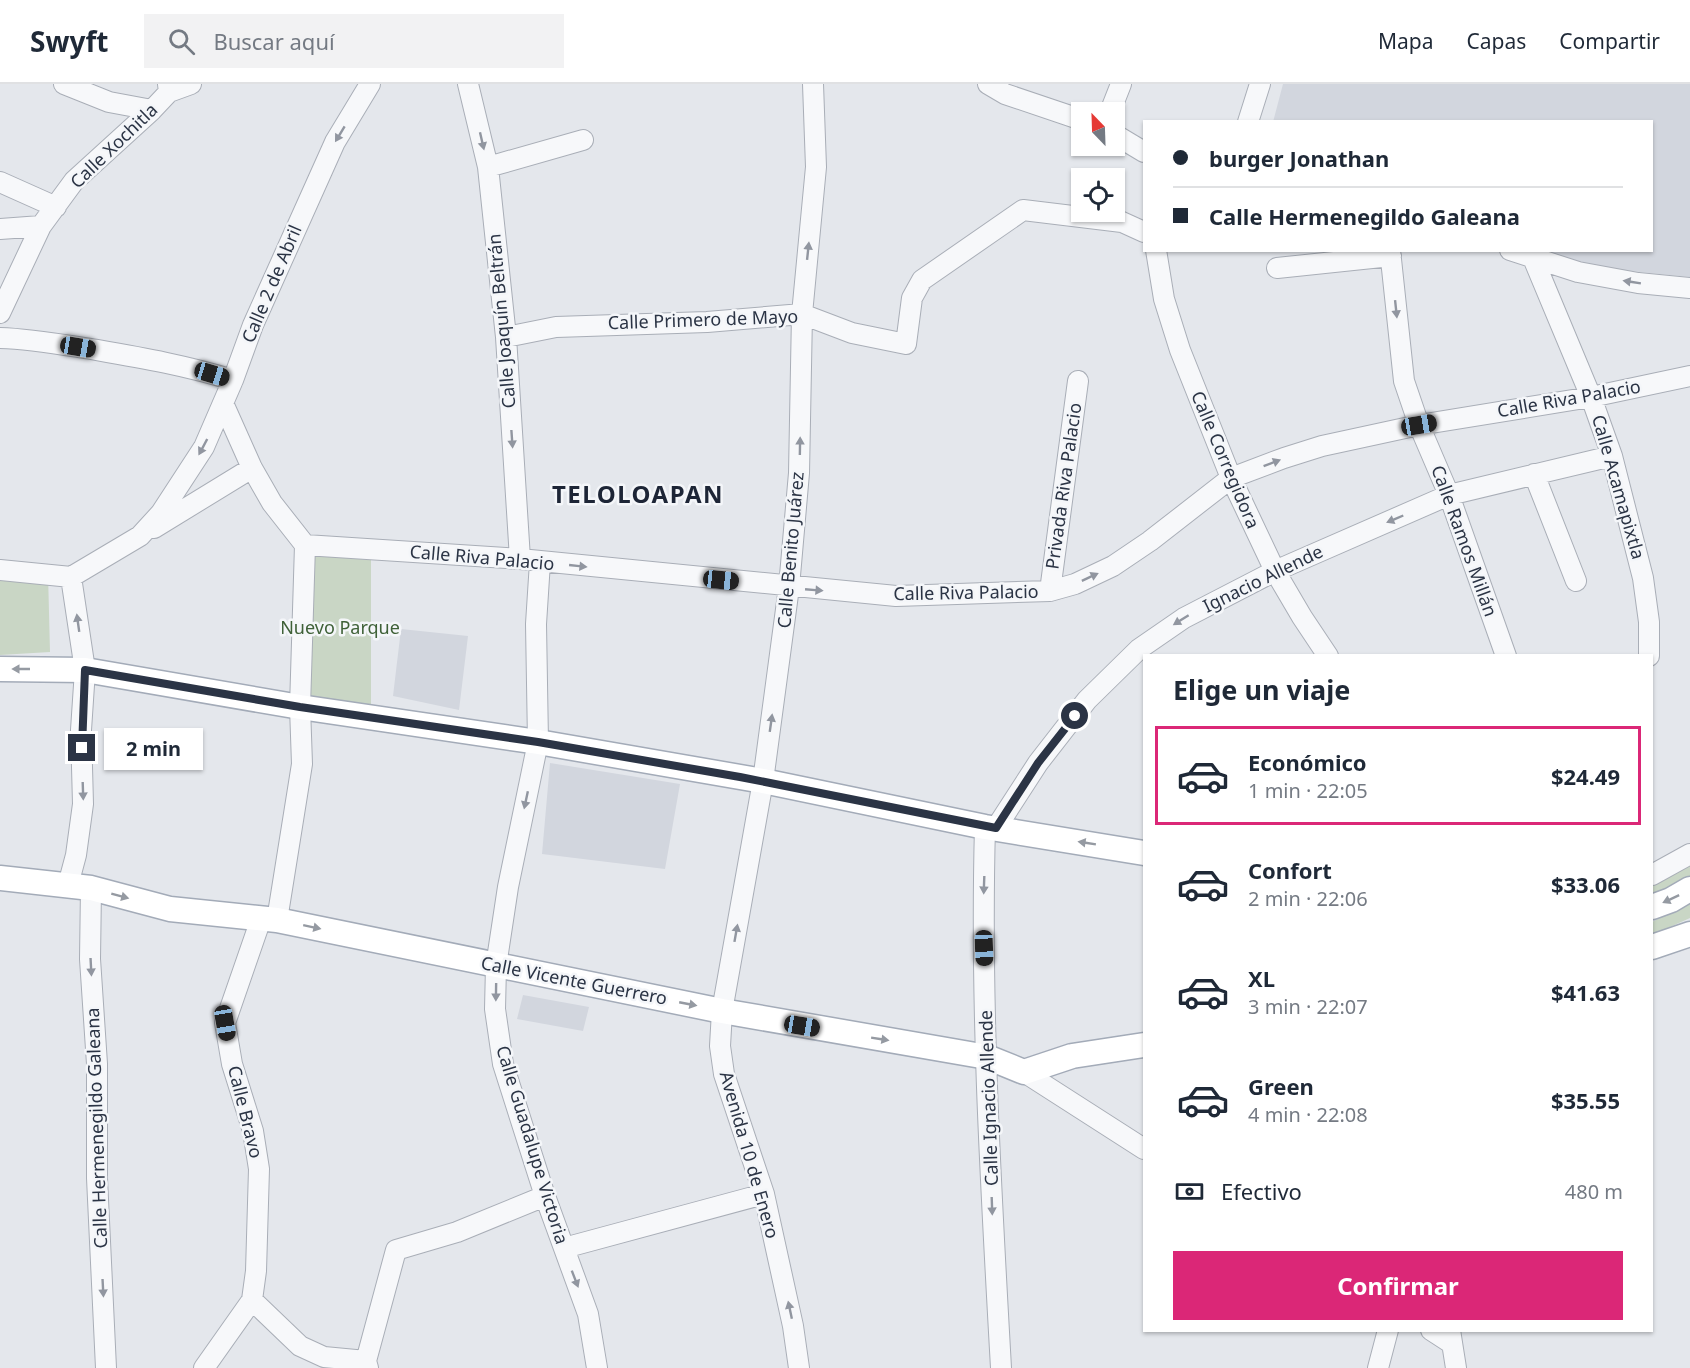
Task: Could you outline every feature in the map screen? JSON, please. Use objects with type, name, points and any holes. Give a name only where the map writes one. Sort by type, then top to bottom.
[{"type":"main road","points":[[0,669],[85,670],[300,707],[538,742],[763,781],[991,828],[1143,853]]},
{"type":"main road","name":"Calle Vicente Guerrero","points":[[0,878],[79,887],[170,909],[269,920],[722,1011],[987,1057],[1024,1072]]},
{"type":"main road","points":[[1653,907],[1690,889]]},
{"type":"main road","points":[[1653,946],[1690,934]]},
{"type":"main road","points":[[1024,1072],[1072,1056],[1143,1045]]},
{"type":"street","points":[[64,84],[109,102],[152,110]]},
{"type":"street","points":[[168,88],[191,84]]},
{"type":"street","name":"Calle 2 de Abril","points":[[71,577],[140,536],[161,513],[204,447],[233,380],[253,325],[335,142],[370,84]]},
{"type":"street","name":"Calle Joaquín Beltrán","points":[[468,84],[488,167],[506,337],[520,560]]},
{"type":"street","name":"Calle Benito Juárez","points":[[722,1011],[763,781],[789,587],[799,473],[802,314],[816,167],[813,84]]},
{"type":"street","points":[[988,84],[1005,94],[1071,116]]},
{"type":"street","points":[[1114,102],[1121,84]]},
{"type":"street","points":[[1249,120],[1260,84]]},
{"type":"street","name":"Calle Xochitla","points":[[0,313],[41,226],[74,181],[152,110],[168,88]]},
{"type":"street","points":[[488,167],[583,140]]},
{"type":"street","points":[[1125,141],[1143,151]]},
{"type":"street","points":[[0,183],[56,207]]},
{"type":"street","name":"Calle Primero de Mayo","points":[[506,337],[556,327],[707,322],[802,314],[852,333],[906,344],[912,298],[922,280],[1023,210],[1122,222],[1143,232]]},
{"type":"street","points":[[0,229],[41,226]]},
{"type":"street","name":"Calle Corregidora","points":[[1156,252],[1164,298],[1180,350],[1231,478],[1275,571],[1327,654]]},
{"type":"street","points":[[1516,252],[1578,272],[1638,284],[1690,288]]},
{"type":"street","points":[[1277,268],[1390,253]]},
{"type":"street","name":"Calle Ramos Millán","points":[[1390,253],[1404,381],[1419,425],[1449,495],[1505,654]]},
{"type":"street","name":"Calle Acamapixtla","points":[[1533,258],[1591,396],[1612,456],[1643,578],[1649,622],[1649,654]]},
{"type":"street","points":[[0,338],[27,339],[125,355],[191,367],[233,380]]},
{"type":"street","name":"Calle Riva Palacio","points":[[305,544],[520,560],[896,596],[1050,591],[1075,584],[1113,566],[1150,542],[1231,478],[1322,446],[1419,425],[1591,396],[1690,376]]},
{"type":"street","name":"Privada Riva Palacio","points":[[1050,591],[1078,381]]},
{"type":"street","points":[[223,403],[252,468],[277,511],[305,544]]},
{"type":"street","name":"Ignacio Allende","points":[[991,828],[1088,700],[1139,649],[1184,618],[1275,571],[1449,495],[1612,456]]},
{"type":"street","points":[[140,536],[252,468]]},
{"type":"street","points":[[1534,474],[1576,580]]},
{"type":"street","name":"Calle Bravo","points":[[204,1368],[252,1300],[256,1271],[259,1169],[253,1131],[232,1064],[225,1023],[269,920],[302,764],[300,707],[305,544]]},
{"type":"street","name":"Calle Guadalupe Victoria","points":[[540,562],[536,624],[538,742],[508,887],[496,966],[495,1010],[503,1064],[545,1196],[588,1314],[597,1368]]},
{"type":"street","points":[[0,570],[71,577]]},
{"type":"street","name":"Calle Hermenegildo Galeana","points":[[71,577],[85,670],[81,730],[83,804],[76,855],[90,959],[97,1064],[97,1178],[106,1368]]},
{"type":"street","name":"Calle Ignacio Allende","points":[[991,828],[983,904],[992,1213],[1001,1368]]},
{"type":"street","points":[[1653,874],[1690,854]]},
{"type":"street","name":"Avenida 10 de Enero","points":[[722,1011],[720,1046],[724,1074],[764,1194],[793,1326],[799,1368]]},
{"type":"street","points":[[1024,1072],[1143,1148]]},
{"type":"street","points":[[564,1248],[764,1194]]},
{"type":"street","points":[[252,1300],[300,1346],[324,1357],[367,1364],[396,1250],[457,1232],[545,1196]]},
{"type":"street","points":[[1378,1368],[1387,1332]]},
{"type":"street","points":[[1450,1337],[1456,1368]]},
{"type":"shaded area","points":[[1283,84],[1690,84],[1690,277],[1590,267],[1539,252],[1653,252],[1653,120],[1274,120]]},
{"type":"shaded area","points":[[401,629],[468,636],[459,710],[393,696]]},
{"type":"shaded area","points":[[550,763],[680,784],[665,869],[542,854]]},
{"type":"shaded area","points":[[523,995],[589,1007],[583,1031],[517,1019]]},
{"type":"green space","name":"Nuevo Parque","points":[[311,555],[371,560],[371,706],[308,695]]},
{"type":"green space","points":[[48,573],[50,652],[0,655],[0,574]]},
{"type":"green space","points":[[1690,864],[1690,877],[1653,896],[1653,884]]},
{"type":"green space","points":[[1690,903],[1690,918],[1653,935],[1653,922]]},
{"type":"district","name":"TELOLOAPAN","points":[[638,495]]},
{"type":"route","points":[[82,748],[85,670],[300,707],[538,742],[740,777],[996,828],[1038,763],[1075,716]]}]
